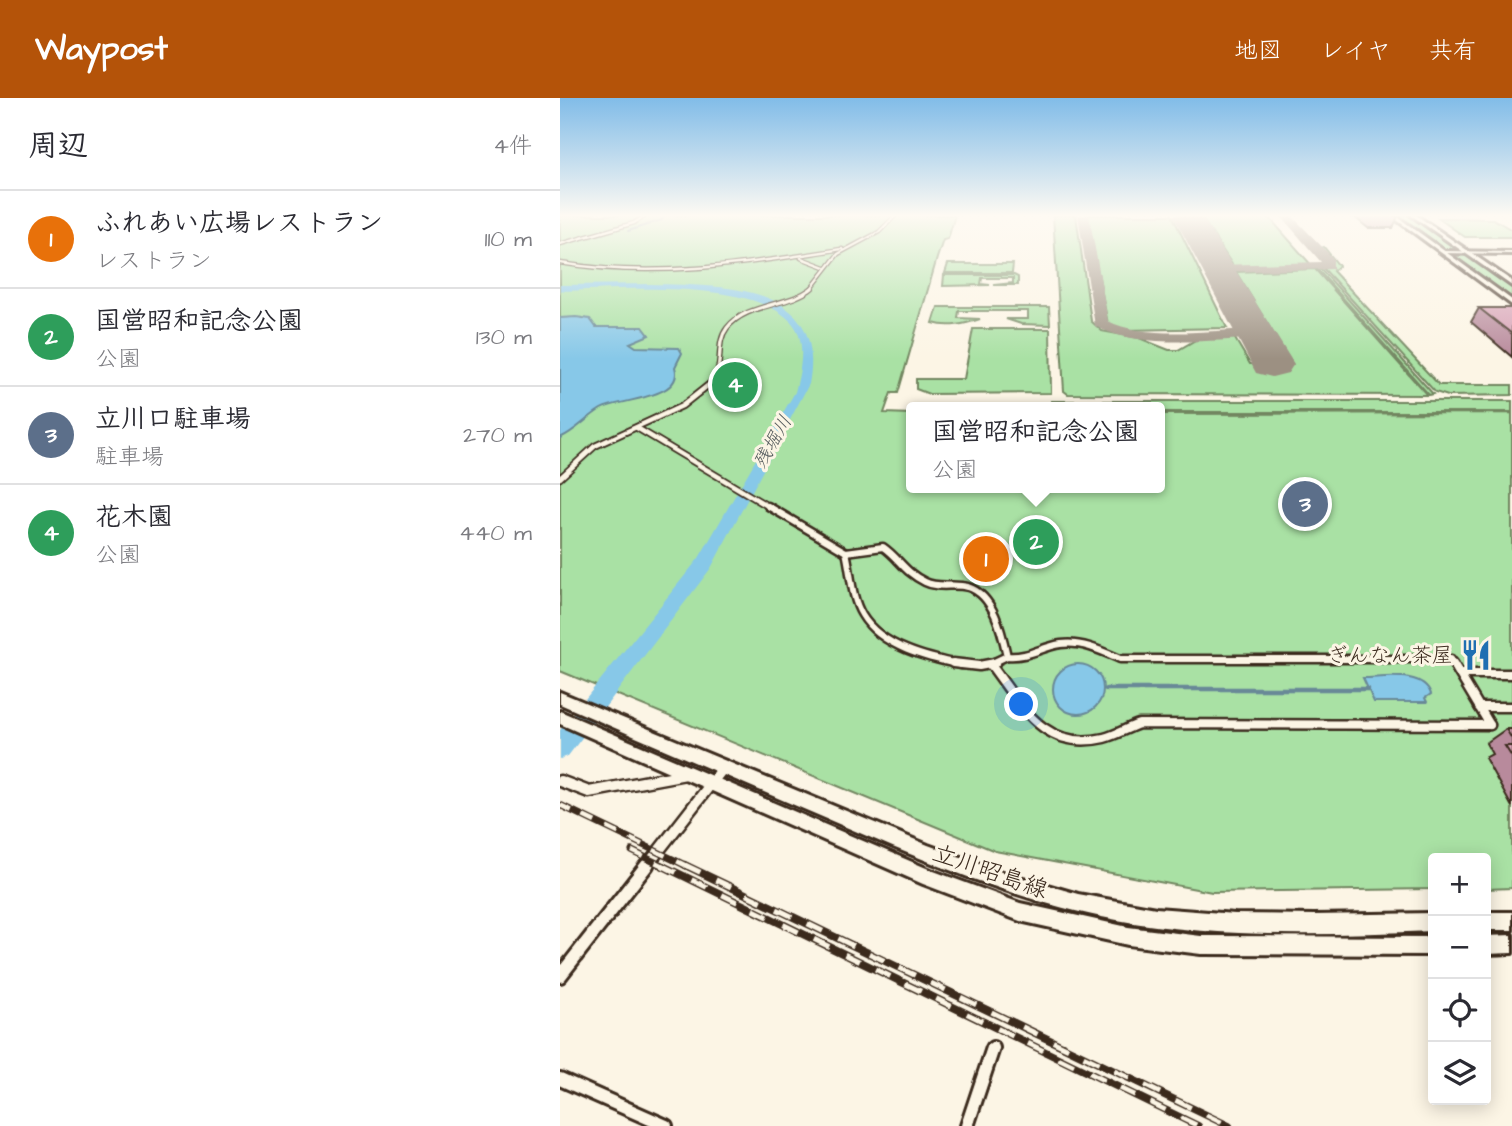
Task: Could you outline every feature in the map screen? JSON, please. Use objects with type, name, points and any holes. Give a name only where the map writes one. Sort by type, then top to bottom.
[{"type":"main road","points":[[1458,263],[1512,303]]},
{"type":"main road","points":[[1481,263],[1512,284]]},
{"type":"main road","name":"立川昭島線","points":[[564,699],[983,876],[1082,903],[1154,916],[1223,923],[1428,922]]},
{"type":"main road","name":"立川昭島線","points":[[560,717],[991,902],[1094,930],[1225,947],[1428,946]]},
{"type":"main road","points":[[1491,921],[1512,921]]},
{"type":"main road","points":[[1491,945],[1512,944]]},
{"type":"street","points":[[560,263],[603,270],[713,269],[760,263]]},
{"type":"street","points":[[813,263],[825,267]]},
{"type":"street","points":[[560,478],[593,446],[691,402],[711,385],[721,372],[723,354],[720,342],[726,328],[738,318],[810,291],[829,263]]},
{"type":"street","points":[[637,428],[846,552],[862,616],[891,642],[924,657],[991,665],[1007,656],[1023,659],[1059,645],[1079,644],[1121,659],[1451,659],[1490,725],[1139,724],[1106,738],[1078,743],[1050,737],[991,665]]},
{"type":"street","points":[[846,552],[874,544],[886,547],[910,575],[939,587],[970,587],[987,603],[1003,636],[1007,656]]},
{"type":"street","points":[[1460,674],[1512,674]]},
{"type":"street","points":[[1479,707],[1512,707]]},
{"type":"street","points":[[560,976],[724,767]]},
{"type":"street","points":[[561,781],[590,792],[690,774]]},
{"type":"street","points":[[967,1126],[993,1048]]},
{"type":"street","points":[[560,1079],[666,1126]]},
{"type":"green space","points":[[560,263],[936,263],[898,393],[891,393],[884,413],[906,414],[906,493],[1165,493],[1165,414],[1512,413],[1512,888],[1491,889],[1491,853],[1428,853],[1428,889],[1212,892],[995,851],[560,671]]},
{"type":"green space","points":[[1056,263],[1083,263],[1091,321],[1102,331],[1139,338],[1169,350],[1178,350],[1199,338],[1234,337],[1250,364],[1292,364],[1236,272],[1315,269],[1427,395],[1068,394],[1064,391]]},
{"type":"green space","points":[[1096,263],[1195,263],[1227,328],[1124,330],[1108,324]]},
{"type":"green space","points":[[1231,263],[1309,263],[1313,267],[1233,266]]},
{"type":"green space","points":[[1337,263],[1339,266],[1333,271],[1439,385],[1512,385],[1512,395],[1448,396],[1435,392],[1323,268]]},
{"type":"green space","points":[[1462,263],[1478,263],[1512,287],[1512,301]]},
{"type":"green space","points":[[948,264],[1013,264],[1012,273],[945,273]]},
{"type":"green space","points":[[1317,269],[1321,269],[1433,394],[1429,395]]},
{"type":"green space","points":[[944,275],[1014,275],[1018,277],[1018,285],[994,285],[1013,283],[1013,278],[982,278],[981,284],[990,285],[943,286]]},
{"type":"green space","points":[[938,307],[1049,307],[1050,325],[1021,324],[1006,319],[1028,319],[1028,311],[959,311],[958,318],[980,319],[957,325],[933,323]]},
{"type":"green space","points":[[973,329],[1050,329],[1051,393],[929,394],[916,389],[916,379],[964,379]]},
{"type":"green space","points":[[1512,401],[1512,412],[1165,412],[1165,402],[1051,402]]},
{"type":"water","points":[[560,318],[590,319],[596,327],[643,327],[649,335],[630,343],[636,347],[679,348],[682,353],[670,386],[661,392],[601,409],[560,438]]},
{"type":"water","points":[[1068,665],[1088,665],[1102,679],[1102,699],[1088,713],[1068,713],[1054,699],[1054,679]]},
{"type":"water","points":[[1363,678],[1412,678],[1427,686],[1431,694],[1425,698],[1427,702],[1374,702]]},
{"type":"building","points":[[1479,308],[1512,308],[1512,334]]},
{"type":"building","points":[[1505,746],[1512,746],[1512,757]]},
{"type":"waterway","name":"残堀川","points":[[560,288],[651,286],[724,291],[756,298],[782,308],[799,324],[805,340],[806,358],[801,392],[705,563],[560,748]]},
{"type":"waterway","points":[[1106,689],[1368,689]]},
{"type":"taxiway","points":[[1091,263],[1101,323],[1111,329],[1149,334],[1254,334]]},
{"type":"taxiway","points":[[1217,269],[1328,266],[1328,263]]},
{"type":"runway","points":[[1214,263],[1272,364]]},
{"type":"railway","points":[[560,805],[689,867]]},
{"type":"railway","points":[[632,851],[665,867]]},
{"type":"railway","points":[[661,865],[1198,1126]]},
{"type":"railway","points":[[685,865],[1229,1126]]},
{"type":"place","name":"花木園","points":[[735,385]]},
{"type":"place","name":"立川口駐車場","points":[[1305,504]]},
{"type":"place","name":"国営昭和記念公園","points":[[1036,542]]},
{"type":"place","name":"ふれあい広場レストラン","points":[[986,559]]},
{"type":"place","name":"ぎんなん茶屋","points":[[1476,655]]}]
